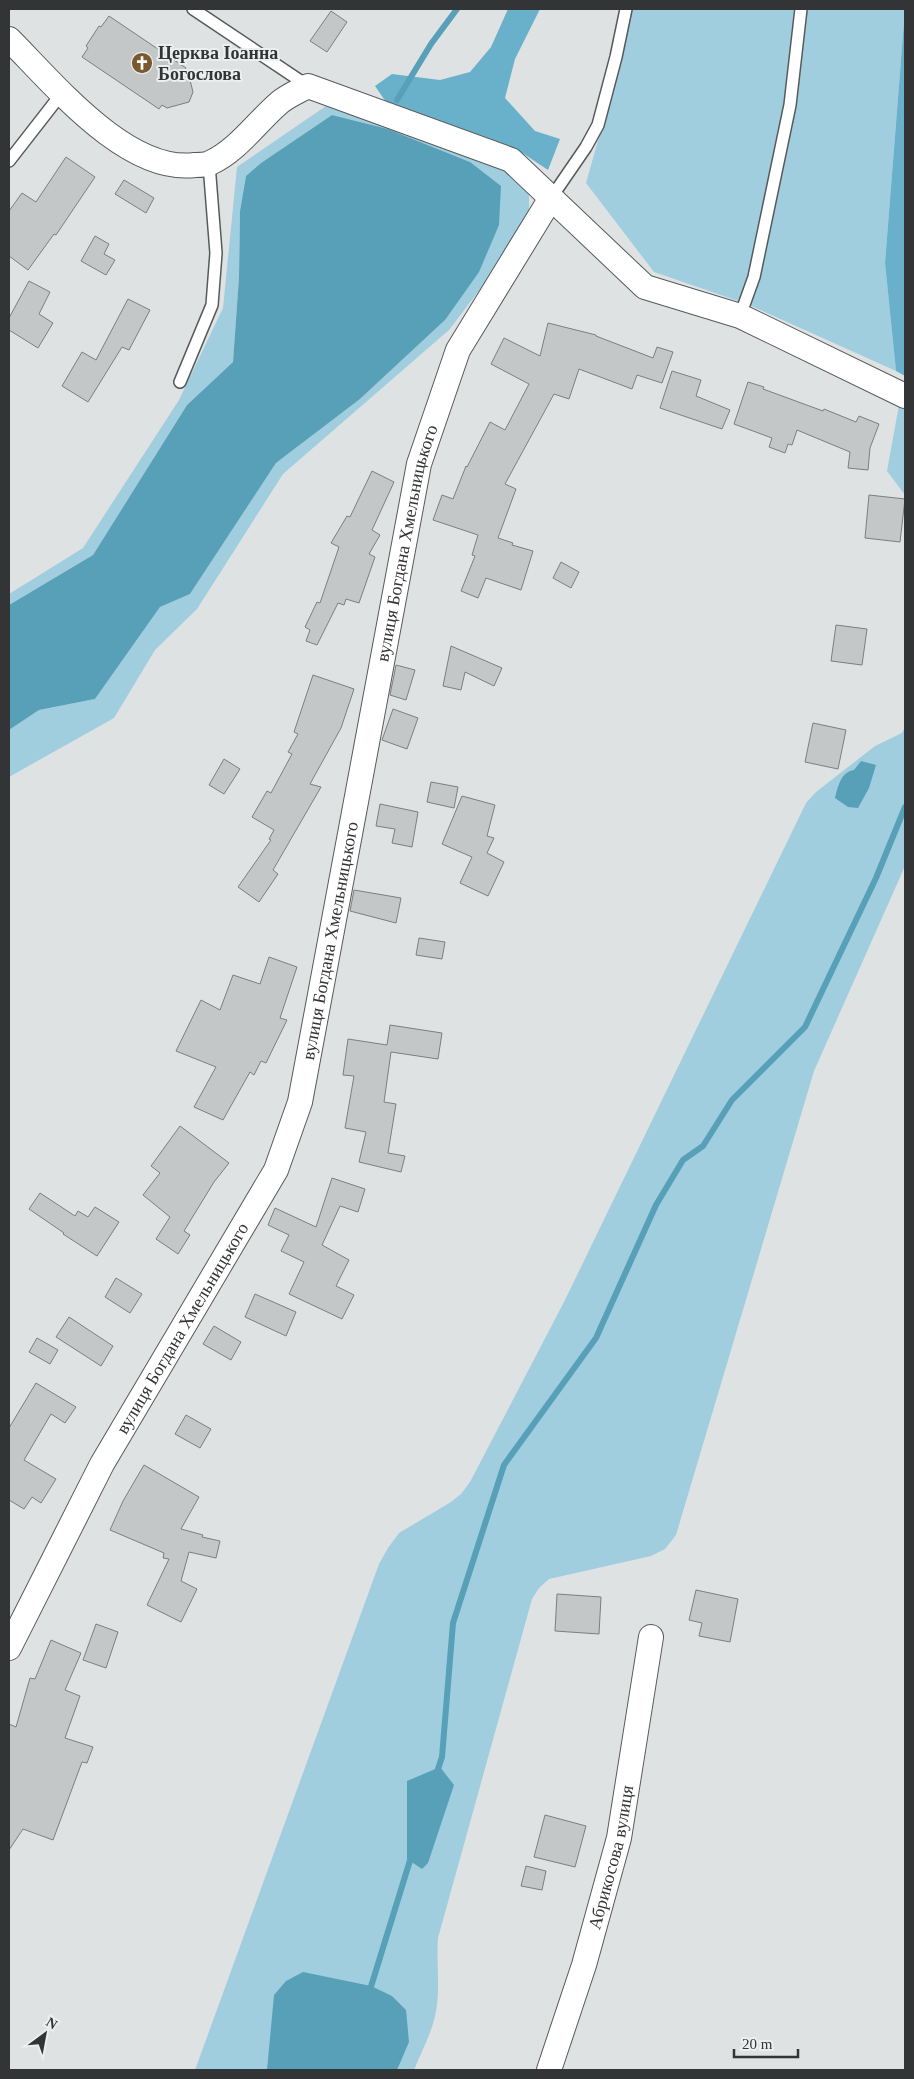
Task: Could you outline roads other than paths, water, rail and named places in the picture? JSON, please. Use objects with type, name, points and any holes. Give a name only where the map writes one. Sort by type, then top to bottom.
[{"type":"street","points":[[9,40],[62,93],[107,134],[128,149],[154,161],[182,167],[209,164],[237,145],[280,102],[308,86],[511,160],[645,287],[740,316],[905,396]]},
{"type":"street","name":"вулиця Богдана Хмельницького","points":[[9,1648],[102,1464],[276,1170],[300,1102],[419,464],[458,350],[551,198]]},
{"type":"street","name":"Абрикосова вулиця","points":[[549,2070],[584,1965],[619,1838],[651,1638]]},
{"type":"lane","points":[[193,9],[308,86]]},
{"type":"lane","points":[[551,198],[586,147],[598,124],[616,57],[626,9]]},
{"type":"lane","points":[[740,316],[754,277],[790,105],[801,9]]},
{"type":"lane","points":[[9,160],[62,93]]},
{"type":"lane","points":[[180,382],[212,305],[216,253],[209,164]]},
{"type":"waterway","points":[[397,100],[431,44],[457,9]]},
{"type":"waterway","points":[[436,1775],[442,1757],[453,1623],[504,1465],[596,1338],[656,1205],[683,1160],[703,1146],[732,1100],[805,1027],[876,878],[905,807]]},
{"type":"waterway","points":[[369,1993],[412,1854]]},
{"type":"place","name":"Церква Іоанна Богослова","points":[[142,63]]}]
